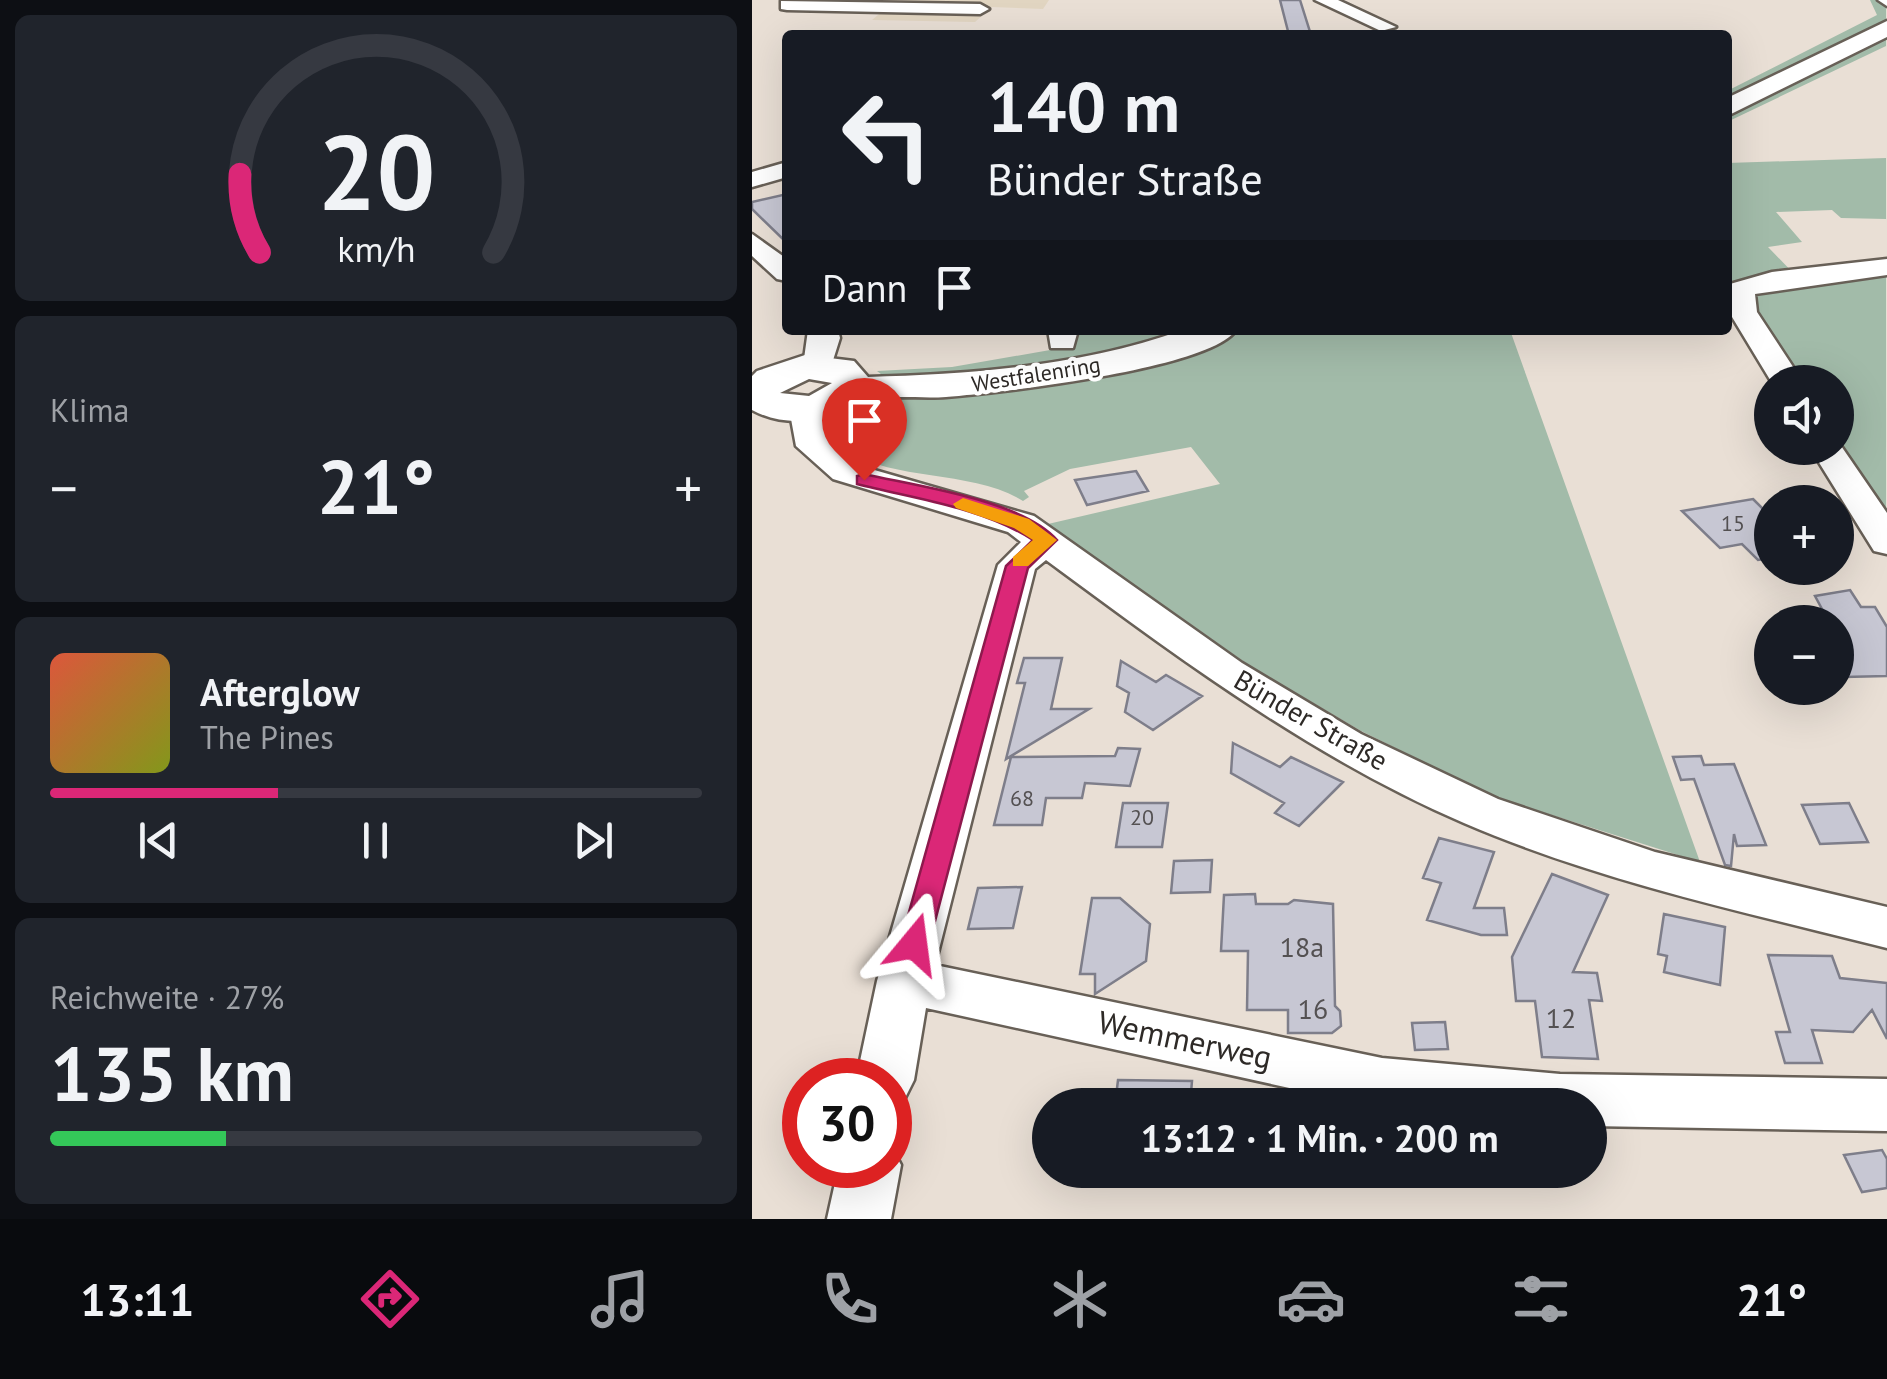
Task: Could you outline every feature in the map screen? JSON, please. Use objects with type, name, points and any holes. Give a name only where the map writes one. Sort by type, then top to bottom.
[{"type":"main road","points":[[1732,105],[1886,28]]},
{"type":"main road","name":"Westfalenring","points":[[805,408],[827,403],[850,390],[966,386],[1082,369],[1137,358],[1204,335]]},
{"type":"main road","points":[[805,408],[766,404],[760,398],[758,384],[820,348],[848,373],[853,384],[850,390]]},
{"type":"street","points":[[1322,0],[1387,27],[1372,30]]},
{"type":"street","points":[[786,5],[980,9]]},
{"type":"street","points":[[752,180],[782,171]]},
{"type":"street","points":[[752,242],[782,269]]},
{"type":"street","points":[[1776,365],[1738,300],[1740,290],[1752,284],[1886,267]]},
{"type":"street","name":"Bünder Straße","points":[[805,408],[812,446],[845,472],[1022,524],[1228,673],[1345,745],[1482,811],[1650,870],[1886,928]]},
{"type":"street","points":[[1838,465],[1886,543]]},
{"type":"street","points":[[890,1058],[904,981],[1017,566],[1046,540]]},
{"type":"street","name":"Wemmerweg","points":[[904,981],[1382,1083],[1560,1100],[1886,1105]]},
{"type":"street","points":[[859,1219],[865,1188]]},
{"type":"shaded area","points":[[807,0],[1049,0],[1043,9],[992,7],[975,22],[872,20],[885,9],[787,6]]},
{"type":"green space","points":[[1870,0],[1886,0],[1886,21],[1732,97],[1732,88],[1877,15]]},
{"type":"green space","points":[[1886,39],[1886,46],[1732,120],[1732,115]]},
{"type":"green space","points":[[1886,158],[1886,219],[1841,218],[1832,210],[1776,212],[1802,242],[1768,247],[1800,280],[1886,270],[1886,522],[1851,465],[1854,465],[1854,365],[1786,365],[1745,300],[1732,294],[1732,163]]},
{"type":"green space","points":[[1073,335],[1180,335],[1094,360],[890,381],[877,371],[952,367],[1073,346]]},
{"type":"green space","points":[[1229,335],[1512,335],[1700,862],[1495,797],[1361,731],[1250,666],[1048,524],[1220,484],[1191,447],[1070,469],[1024,491],[1029,497],[1023,501],[981,484],[868,461],[848,449],[836,425],[845,412],[879,399],[1033,389]]},
{"type":"building","points":[[1280,0],[1300,0],[1309,30],[1288,30]]},
{"type":"building","points":[[782,195],[782,238],[752,209],[752,202]]},
{"type":"building","points":[[1136,471],[1148,491],[1087,505],[1075,480]]},
{"type":"building","points":[[1753,499],[1754,556],[1742,544],[1720,548],[1682,511]]},
{"type":"building","points":[[1850,590],[1861,607],[1875,607],[1887,627],[1887,676],[1854,677],[1854,605],[1820,605],[1815,596]]},
{"type":"building","points":[[1024,658],[1062,658],[1051,709],[1089,709],[1006,759],[1025,683],[1017,683]]},
{"type":"building","points":[[1121,661],[1156,682],[1166,675],[1202,696],[1153,730],[1125,712],[1129,693],[1117,686]]},
{"type":"building","points":[[1233,743],[1280,767],[1291,757],[1343,782],[1299,826],[1275,813],[1284,803],[1231,773]]},
{"type":"building","points":[[1118,748],[1140,749],[1130,786],[1085,783],[1082,798],[1046,798],[1042,825],[994,825],[1011,757],[1115,756]]},
{"type":"building","points":[[1701,756],[1704,765],[1734,764],[1766,845],[1737,846],[1734,834],[1731,866],[1725,865],[1694,779],[1681,780],[1673,757]]},
{"type":"building","points":[[1123,803],[1168,803],[1162,847],[1116,847]]},
{"type":"building","points":[[1849,803],[1868,842],[1820,844],[1802,805]]},
{"type":"building","points":[[1439,838],[1494,852],[1474,908],[1504,908],[1507,935],[1481,935],[1427,920],[1441,883],[1423,878]]},
{"type":"building","points":[[1212,860],[1210,892],[1171,893],[1174,861]]},
{"type":"building","points":[[1552,874],[1608,895],[1573,972],[1597,973],[1602,1001],[1589,1000],[1598,1059],[1542,1057],[1535,1001],[1516,1001],[1512,957]]},
{"type":"building","points":[[1022,887],[1013,928],[968,929],[978,888]]},
{"type":"building","points":[[1255,894],[1256,904],[1288,904],[1294,900],[1333,904],[1335,1006],[1340,1011],[1341,1026],[1332,1033],[1288,1033],[1288,1010],[1247,1010],[1248,951],[1221,951],[1224,895]]},
{"type":"building","points":[[1092,898],[1120,898],[1150,924],[1146,961],[1095,994],[1095,974],[1080,974]]},
{"type":"building","points":[[1664,914],[1725,927],[1720,985],[1664,972],[1667,956],[1658,954]]},
{"type":"building","points":[[1768,955],[1832,956],[1840,978],[1887,983],[1887,1039],[1872,1010],[1853,1032],[1812,1030],[1822,1063],[1785,1063],[1776,1032],[1790,1032]]},
{"type":"building","points":[[1445,1022],[1448,1049],[1415,1050],[1412,1023]]},
{"type":"building","points":[[1118,1080],[1192,1081],[1191,1088],[1117,1088]]},
{"type":"building","points":[[1882,1150],[1887,1159],[1887,1188],[1862,1192],[1844,1155]]},
{"type":"slow traffic","points":[[963,504],[1022,524],[1046,540],[1021,562]]},
{"type":"route","points":[[864,480],[958,502],[1022,524],[1046,540],[1017,566],[914,944]]}]
